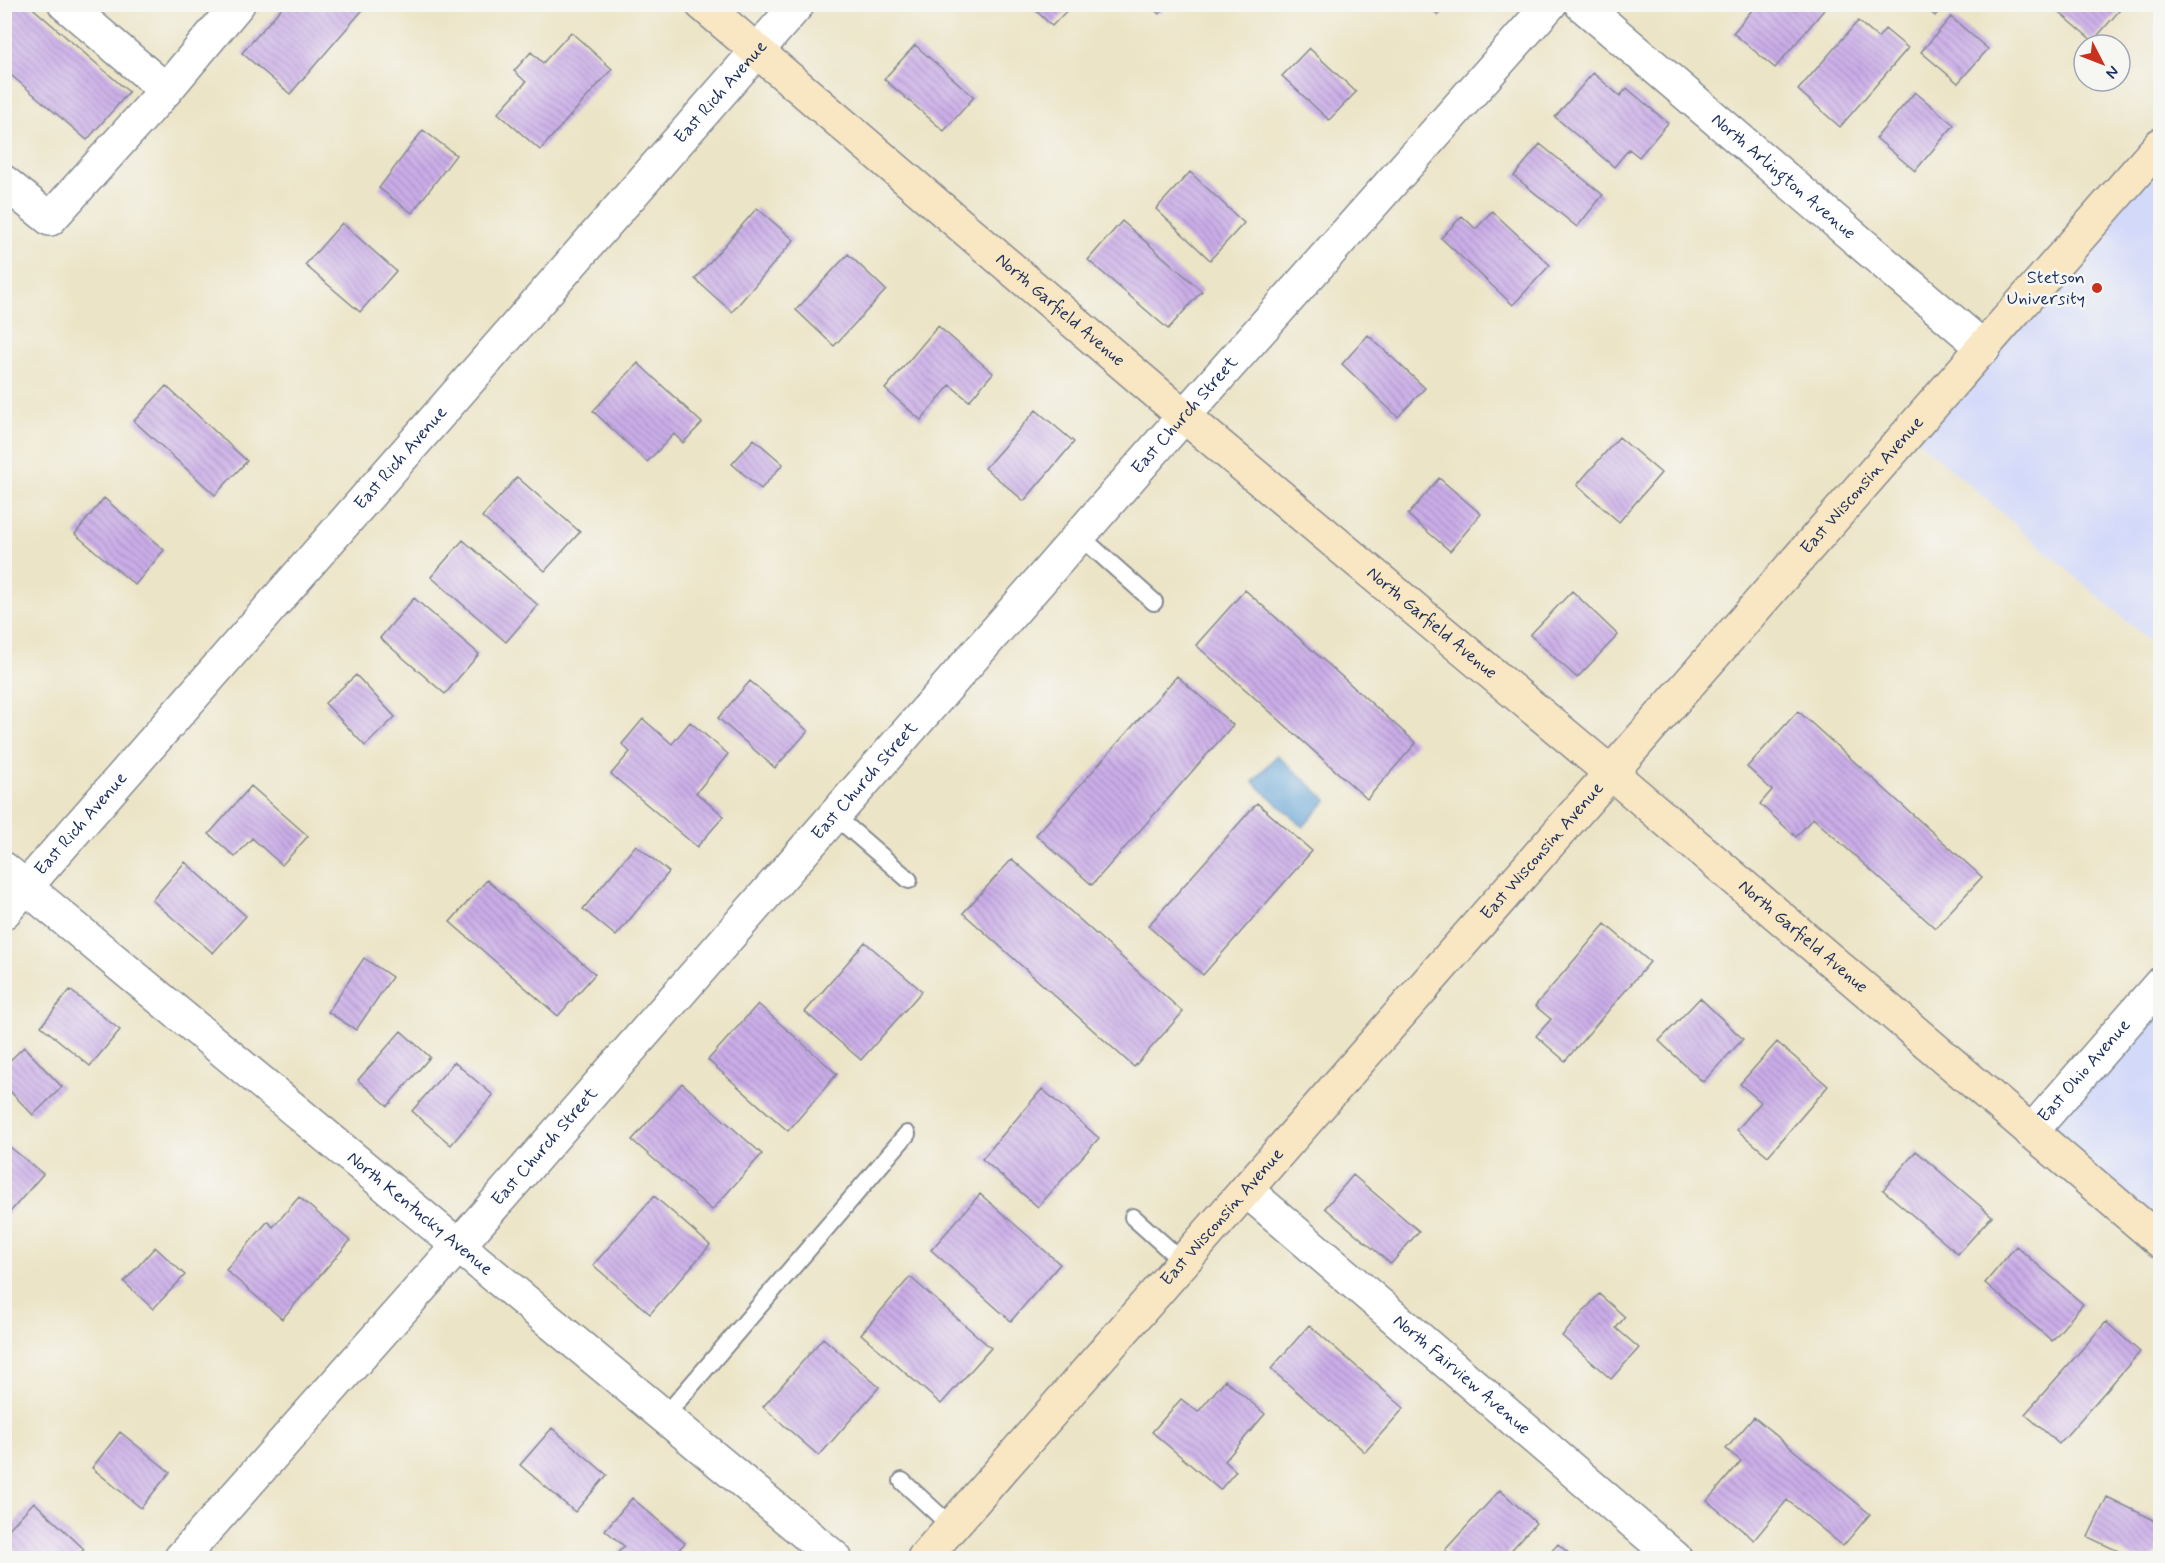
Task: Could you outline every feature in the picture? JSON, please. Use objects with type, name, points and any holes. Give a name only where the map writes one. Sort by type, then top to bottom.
[{"type":"street","points":[[65,4],[166,90]]},
{"type":"street","points":[[4,182],[50,219],[166,90],[238,4]]},
{"type":"street","name":"North Garfield Avenue","points":[[702,4],[1184,416],[1610,773],[2160,1241]]},
{"type":"street","name":"East Rich Avenue","points":[[4,912],[16,878],[798,4]]},
{"type":"street","name":"East Church Street","points":[[181,1558],[458,1246],[1079,535],[1550,4]]},
{"type":"street","name":"North Arlington Avenue","points":[[1581,4],[1984,348]]},
{"type":"street","name":"East Wisconsin Avenue","points":[[924,1558],[2160,145]]},
{"type":"street","name":"North Kentucky Avenue","points":[[16,878],[835,1558]]},
{"type":"street","name":"East Ohio Avenue","points":[[2031,1132],[2160,984]]},
{"type":"street","name":"North Fairview Avenue","points":[[1246,1190],[1675,1558]]},
{"type":"lane","points":[[1079,535],[1154,602]]},
{"type":"lane","points":[[834,815],[909,880]]},
{"type":"lane","points":[[664,1417],[907,1134]]},
{"type":"lane","points":[[1133,1217],[1182,1262]]},
{"type":"lane","points":[[902,1481],[952,1527]]},
{"type":"shaded area","name":"Stetson University","points":[[2160,144],[2160,650],[1908,432]]},
{"type":"shaded area","points":[[2160,984],[2160,1241],[2031,1132]]},
{"type":"water","points":[[1277,755],[1327,800],[1303,827],[1253,782]]},
{"type":"building","points":[[4,4],[28,4],[129,92],[87,140],[4,69]]},
{"type":"building","points":[[1029,4],[1073,4],[1052,26]]},
{"type":"building","points":[[1148,4],[1168,4],[1159,14]]},
{"type":"building","points":[[1427,4],[1448,4],[1438,15]]},
{"type":"building","points":[[1757,4],[1829,4],[1775,68],[1733,33]]},
{"type":"building","points":[[1922,4],[1945,4],[1935,16]]},
{"type":"building","points":[[2056,4],[2125,4],[2100,33],[2084,33],[2053,7]]},
{"type":"building","points":[[284,5],[367,5],[290,94],[242,53]]},
{"type":"building","points":[[1951,17],[1988,49],[1958,83],[1921,52]]},
{"type":"building","points":[[1858,21],[1878,38],[1885,29],[1908,48],[1840,127],[1798,90]]},
{"type":"building","points":[[571,32],[612,69],[540,150],[498,113],[526,82],[514,71],[531,52],[543,63]]},
{"type":"building","points":[[915,45],[974,97],[944,131],[884,79]]},
{"type":"building","points":[[1309,48],[1356,92],[1329,120],[1282,76]]},
{"type":"building","points":[[1593,73],[1620,96],[1627,88],[1668,123],[1639,157],[1629,149],[1614,167],[1555,117]]},
{"type":"building","points":[[1915,92],[1954,125],[1915,171],[1876,138]]},
{"type":"building","points":[[423,130],[456,155],[412,213],[379,188]]},
{"type":"building","points":[[1540,144],[1603,195],[1577,227],[1514,176]]},
{"type":"building","points":[[1190,172],[1244,223],[1210,260],[1156,209]]},
{"type":"building","points":[[757,208],[794,240],[732,312],[695,279]]},
{"type":"building","points":[[1492,211],[1550,265],[1513,305],[1441,238],[1462,216],[1476,229]]},
{"type":"building","points":[[1122,221],[1202,291],[1168,329],[1088,260]]},
{"type":"building","points":[[342,223],[396,271],[360,312],[305,265]]},
{"type":"building","points":[[848,254],[886,290],[834,346],[796,310]]},
{"type":"building","points":[[938,326],[993,373],[969,401],[950,385],[921,420],[885,389]]},
{"type":"building","points":[[1368,335],[1425,388],[1398,417],[1342,364]]},
{"type":"building","points":[[638,363],[702,423],[683,443],[674,434],[647,462],[593,411]]},
{"type":"building","points":[[166,386],[247,461],[215,495],[134,421]]},
{"type":"building","points":[[1036,410],[1074,442],[1024,501],[985,468]]},
{"type":"building","points":[[1619,437],[1661,473],[1619,522],[1577,485]]},
{"type":"building","points":[[754,439],[783,464],[761,489],[732,464]]},
{"type":"building","points":[[517,477],[580,532],[545,571],[482,517]]},
{"type":"building","points":[[1439,478],[1481,514],[1450,551],[1408,515]]},
{"type":"building","points":[[104,498],[164,550],[135,585],[75,534]]},
{"type":"building","points":[[463,540],[538,605],[506,642],[431,577]]},
{"type":"building","points":[[1245,590],[1416,743],[1367,799],[1196,645]]},
{"type":"building","points":[[1572,591],[1618,635],[1577,678],[1530,635]]},
{"type":"building","points":[[414,598],[479,654],[445,694],[380,638]]},
{"type":"building","points":[[356,675],[395,717],[365,746],[325,703]]},
{"type":"building","points":[[1177,676],[1233,725],[1092,885],[1036,835]]},
{"type":"building","points":[[750,681],[808,731],[775,768],[718,718]]},
{"type":"building","points":[[1798,711],[1982,877],[1935,928],[1813,818],[1796,837],[1760,804],[1772,790],[1747,767]]},
{"type":"building","points":[[643,719],[672,744],[690,722],[728,754],[696,793],[724,816],[697,847],[611,774],[630,752],[622,744]]},
{"type":"building","points":[[251,786],[308,836],[282,865],[252,838],[235,857],[209,834]]},
{"type":"building","points":[[1257,803],[1312,851],[1203,975],[1148,926]]},
{"type":"building","points":[[636,845],[669,872],[616,936],[583,909]]},
{"type":"building","points":[[1012,859],[1183,1012],[1134,1067],[963,913]]},
{"type":"building","points":[[185,862],[246,916],[213,953],[152,900]]},
{"type":"building","points":[[487,880],[595,974],[558,1016],[450,922]]},
{"type":"building","points":[[1605,924],[1650,962],[1565,1061],[1536,1036],[1551,1019],[1535,1006]]},
{"type":"building","points":[[865,942],[922,991],[861,1060],[805,1012]]},
{"type":"building","points":[[364,958],[392,977],[356,1030],[328,1012]]},
{"type":"building","points":[[70,990],[120,1030],[90,1066],[41,1026]]},
{"type":"building","points":[[1700,998],[1743,1039],[1703,1082],[1659,1041]]},
{"type":"building","points":[[758,1004],[837,1074],[788,1131],[708,1060]]},
{"type":"building","points":[[401,1031],[430,1057],[388,1106],[358,1080]]},
{"type":"building","points":[[1777,1042],[1828,1086],[1768,1156],[1737,1130],[1761,1102],[1740,1084]]},
{"type":"building","points":[[24,1047],[62,1087],[33,1115],[4,1085],[4,1066]]},
{"type":"building","points":[[454,1062],[493,1095],[451,1145],[412,1111]]},
{"type":"building","points":[[682,1083],[762,1154],[712,1210],[632,1140]]},
{"type":"building","points":[[1042,1089],[1099,1138],[1038,1207],[982,1159]]},
{"type":"building","points":[[4,1142],[43,1174],[4,1219]]},
{"type":"building","points":[[1916,1151],[1992,1216],[1958,1254],[1883,1190]]},
{"type":"building","points":[[1353,1175],[1419,1231],[1391,1264],[1325,1208]]},
{"type":"building","points":[[980,1194],[1060,1264],[1011,1321],[931,1250]]},
{"type":"building","points":[[654,1196],[710,1245],[650,1314],[593,1265]]},
{"type":"building","points":[[299,1197],[350,1241],[282,1319],[226,1270],[268,1221],[273,1227]]},
{"type":"building","points":[[2016,1246],[2083,1304],[2052,1341],[1985,1283]]},
{"type":"building","points":[[155,1247],[185,1275],[153,1309],[124,1282]]},
{"type":"building","points":[[910,1277],[991,1348],[941,1404],[861,1334]]},
{"type":"building","points":[[1599,1294],[1625,1317],[1616,1328],[1639,1348],[1611,1379],[1562,1336]]},
{"type":"building","points":[[2106,1322],[2140,1352],[2059,1444],[2025,1414]]},
{"type":"building","points":[[1309,1325],[1404,1408],[1365,1452],[1271,1369]]},
{"type":"building","points":[[823,1338],[879,1387],[819,1456],[763,1407]]},
{"type":"building","points":[[1225,1380],[1265,1414],[1225,1461],[1236,1471],[1220,1490],[1152,1432],[1181,1399],[1198,1412]]},
{"type":"building","points":[[1754,1417],[1870,1514],[1843,1546],[1787,1500],[1754,1540],[1707,1501],[1741,1461],[1726,1449]]},
{"type":"building","points":[[552,1428],[607,1475],[575,1512],[520,1465]]},
{"type":"building","points":[[120,1432],[170,1472],[141,1508],[92,1468]]},
{"type":"building","points":[[1500,1490],[1536,1523],[1504,1558],[1453,1558],[1445,1550]]},
{"type":"building","points":[[2107,1497],[2160,1523],[2160,1547],[2155,1558],[2133,1558],[2088,1537]]},
{"type":"building","points":[[632,1498],[685,1543],[671,1558],[618,1558],[615,1556],[624,1546],[605,1530]]},
{"type":"building","points":[[34,1502],[84,1549],[76,1558],[4,1558],[4,1534]]},
{"type":"building","points":[[1558,1544],[1574,1558],[1545,1558]]},
{"type":"place","name":"Stetson University","points":[[2097,288]]}]
